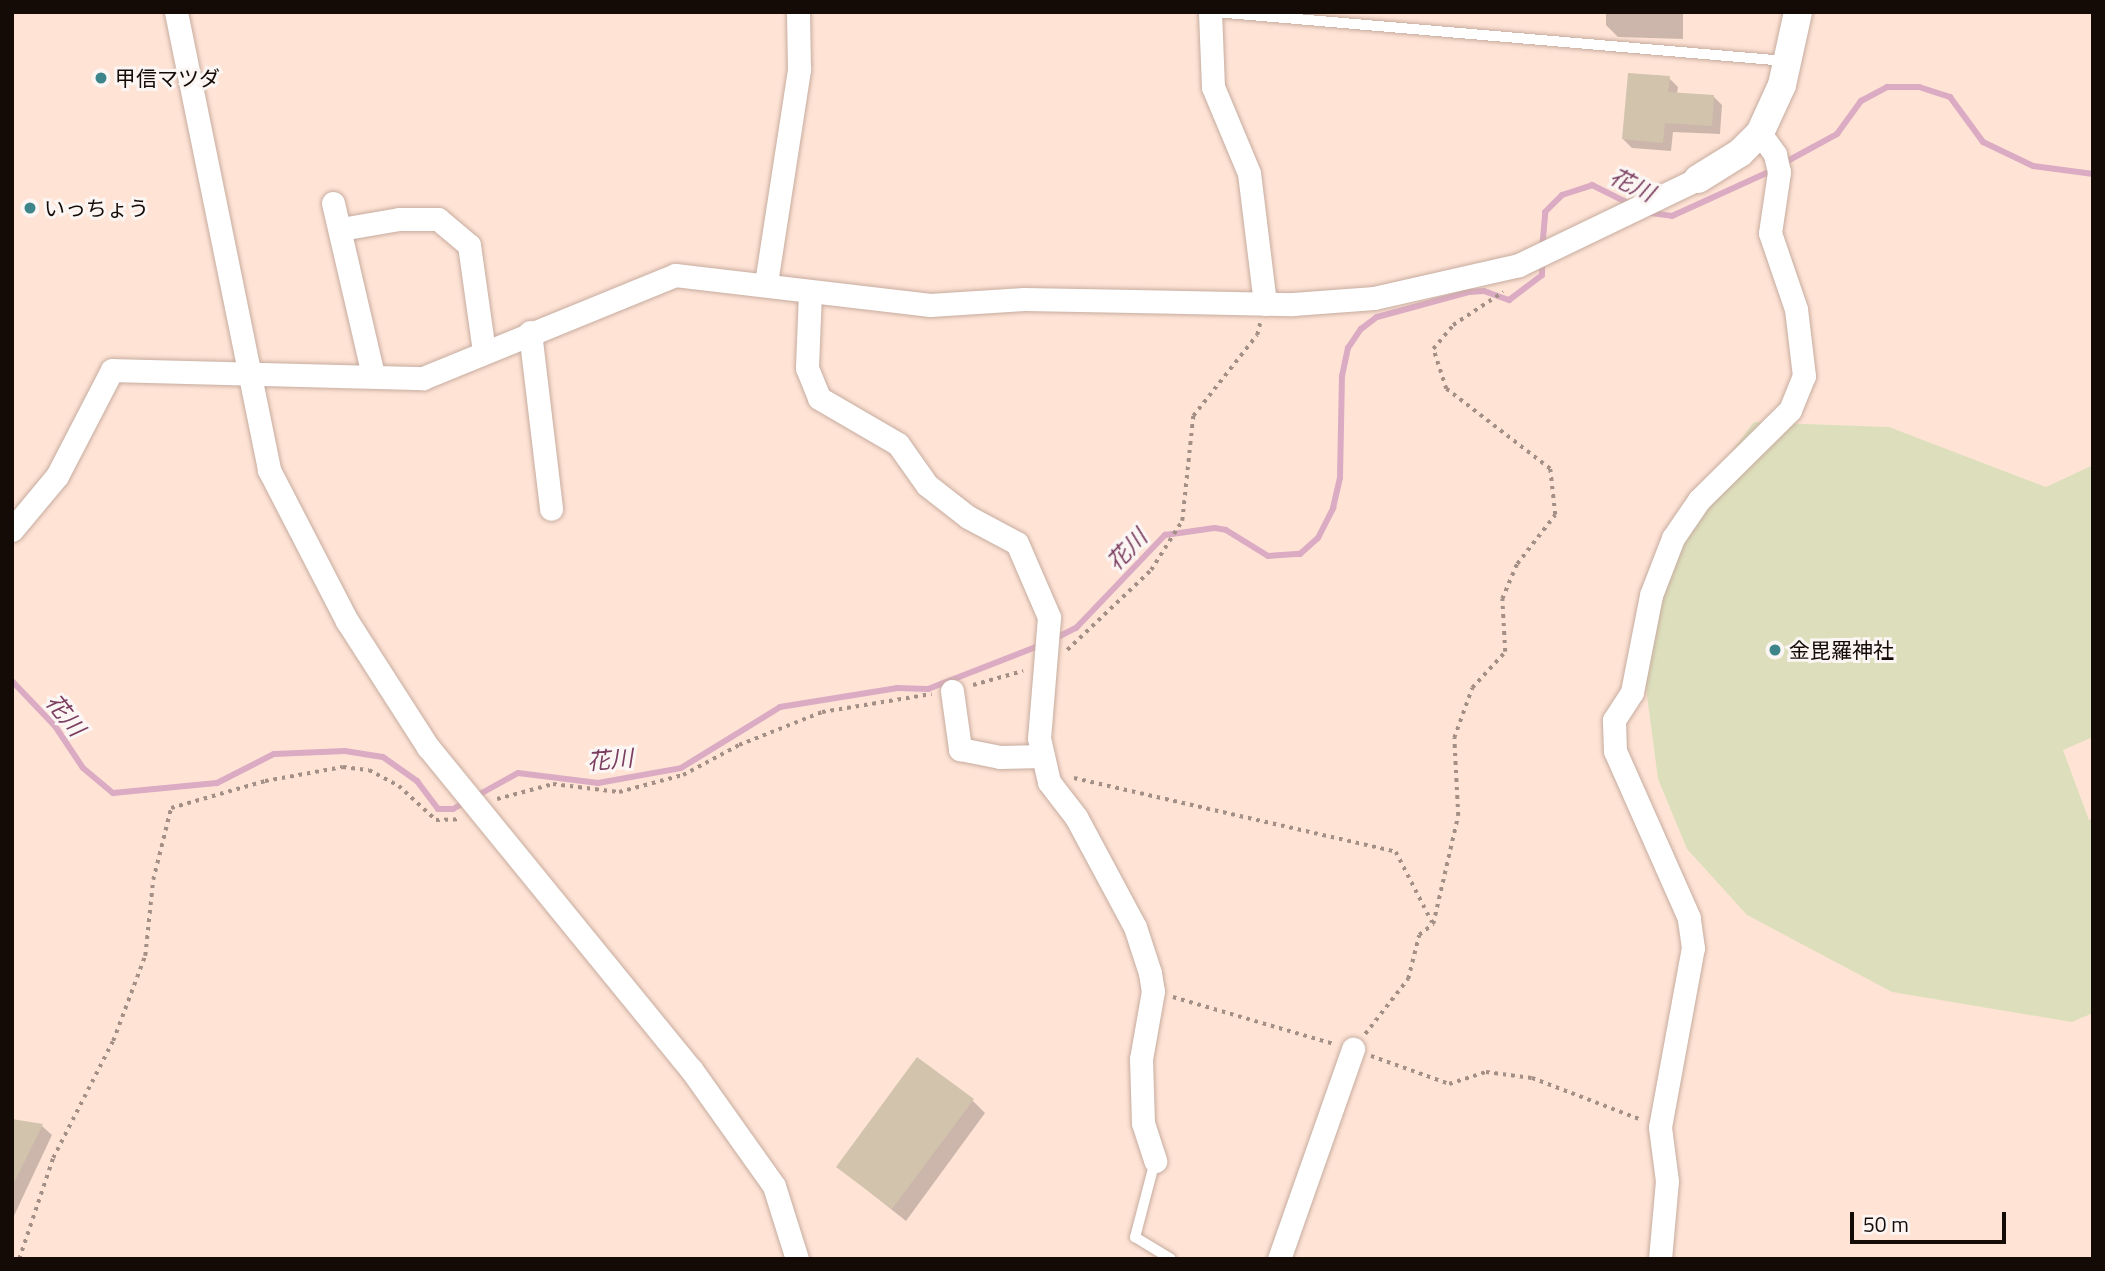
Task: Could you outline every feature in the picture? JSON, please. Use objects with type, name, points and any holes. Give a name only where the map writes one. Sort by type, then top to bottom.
[{"type":"street","points":[[176,12],[245,370],[269,470],[347,621],[428,747],[699,1080],[774,1186],[797,1259]]},
{"type":"street","points":[[766,283],[799,69],[798,12]]},
{"type":"street","points":[[1213,12],[1213,87],[1249,173],[1265,304]]},
{"type":"street","points":[[12,530],[57,476],[112,370],[187,374],[245,370],[423,378],[675,275],[766,283],[810,292],[929,305],[1024,299],[1265,304],[1374,298],[1519,265],[1698,179],[1740,153],[1760,133],[1788,62],[1798,12]]},
{"type":"street","points":[[1660,1259],[1667,1181],[1660,1127],[1693,948],[1689,918],[1618,762],[1614,720],[1632,692],[1651,595],[1673,538],[1699,500],[1790,410],[1804,376],[1796,309],[1770,233],[1779,172],[1775,154],[1760,133]]},
{"type":"street","points":[[333,203],[373,375]]},
{"type":"street","points":[[341,229],[398,219],[438,219],[469,245],[484,352]]},
{"type":"street","points":[[810,292],[807,368],[819,398],[898,444],[927,485],[968,517],[1017,543],[1049,617],[1039,738],[1045,764],[1135,927],[1153,991],[1141,1059],[1143,1123],[1155,1161]]},
{"type":"street","points":[[530,332],[551,509]]},
{"type":"street","points":[[952,691],[960,749],[1045,764]]},
{"type":"street","points":[[1279,1259],[1353,1049]]},
{"type":"lane","points":[[1213,12],[1788,62]]},
{"type":"lane","points":[[1155,1161],[1135,1237],[1171,1259]]},
{"type":"path","points":[[1353,1049],[1408,979],[1419,935],[1433,924],[1458,816],[1454,738],[1472,688],[1505,652],[1502,599],[1517,564],[1555,515],[1550,469],[1446,389],[1433,349],[1453,325],[1508,288]]},
{"type":"path","points":[[19,1259],[53,1158],[113,1041],[145,956],[153,880],[171,808],[265,781],[342,767],[369,770],[399,786],[436,820],[451,822],[480,812],[499,797],[553,784],[619,792],[683,775],[739,745],[822,712],[952,691],[1046,665],[1077,644],[1151,570],[1182,521],[1193,416],[1257,335],[1265,304]]},
{"type":"path","points":[[1045,764],[1396,852],[1433,924]]},
{"type":"path","points":[[1153,991],[1353,1049],[1450,1084],[1486,1072],[1532,1078],[1660,1127]]},
{"type":"green space","points":[[1754,422],[1889,427],[2046,487],[2093,465],[2093,737],[2063,750],[2089,820],[2093,818],[2093,1013],[2072,1022],[1892,992],[1747,915],[1687,849],[1658,779],[1642,658],[1662,543]]},
{"type":"building","points":[[1628,73],[1670,76],[1668,92],[1714,95],[1712,126],[1665,123],[1663,143],[1622,139]]},
{"type":"building","points":[[917,1057],[974,1099],[892,1209],[836,1167]]},
{"type":"building","points":[[12,1119],[43,1124],[12,1187]]},
{"type":"waterway","name":"花川","points":[[1782,164],[1837,134],[1861,101],[1887,87],[1919,87],[1950,97],[1983,142],[2033,166],[2093,174]]},
{"type":"waterway","name":"花川","points":[[1644,212],[1672,216],[1773,170]]},
{"type":"waterway","name":"花川","points":[[1542,250],[1545,212],[1562,195],[1592,185],[1632,205]]},
{"type":"waterway","name":"花川","points":[[1054,639],[1076,628],[1165,535],[1215,528],[1226,530],[1268,556],[1300,554],[1318,538],[1333,508],[1340,478],[1342,376],[1348,348],[1361,329],[1377,317],[1469,292],[1484,291],[1509,300],[1542,275],[1542,260]]},
{"type":"waterway","name":"花川","points":[[12,681],[55,726],[83,768],[113,793],[217,783],[274,754],[345,751],[383,757],[417,781],[438,809],[453,809],[518,773],[598,783],[681,768],[780,707],[897,688],[928,689],[1041,645]]},
{"type":"place","name":"甲信マツダ","points":[[101,78]]},
{"type":"place","name":"いっちょう","points":[[30,208]]},
{"type":"place","name":"金毘羅神社","points":[[1775,650]]}]
